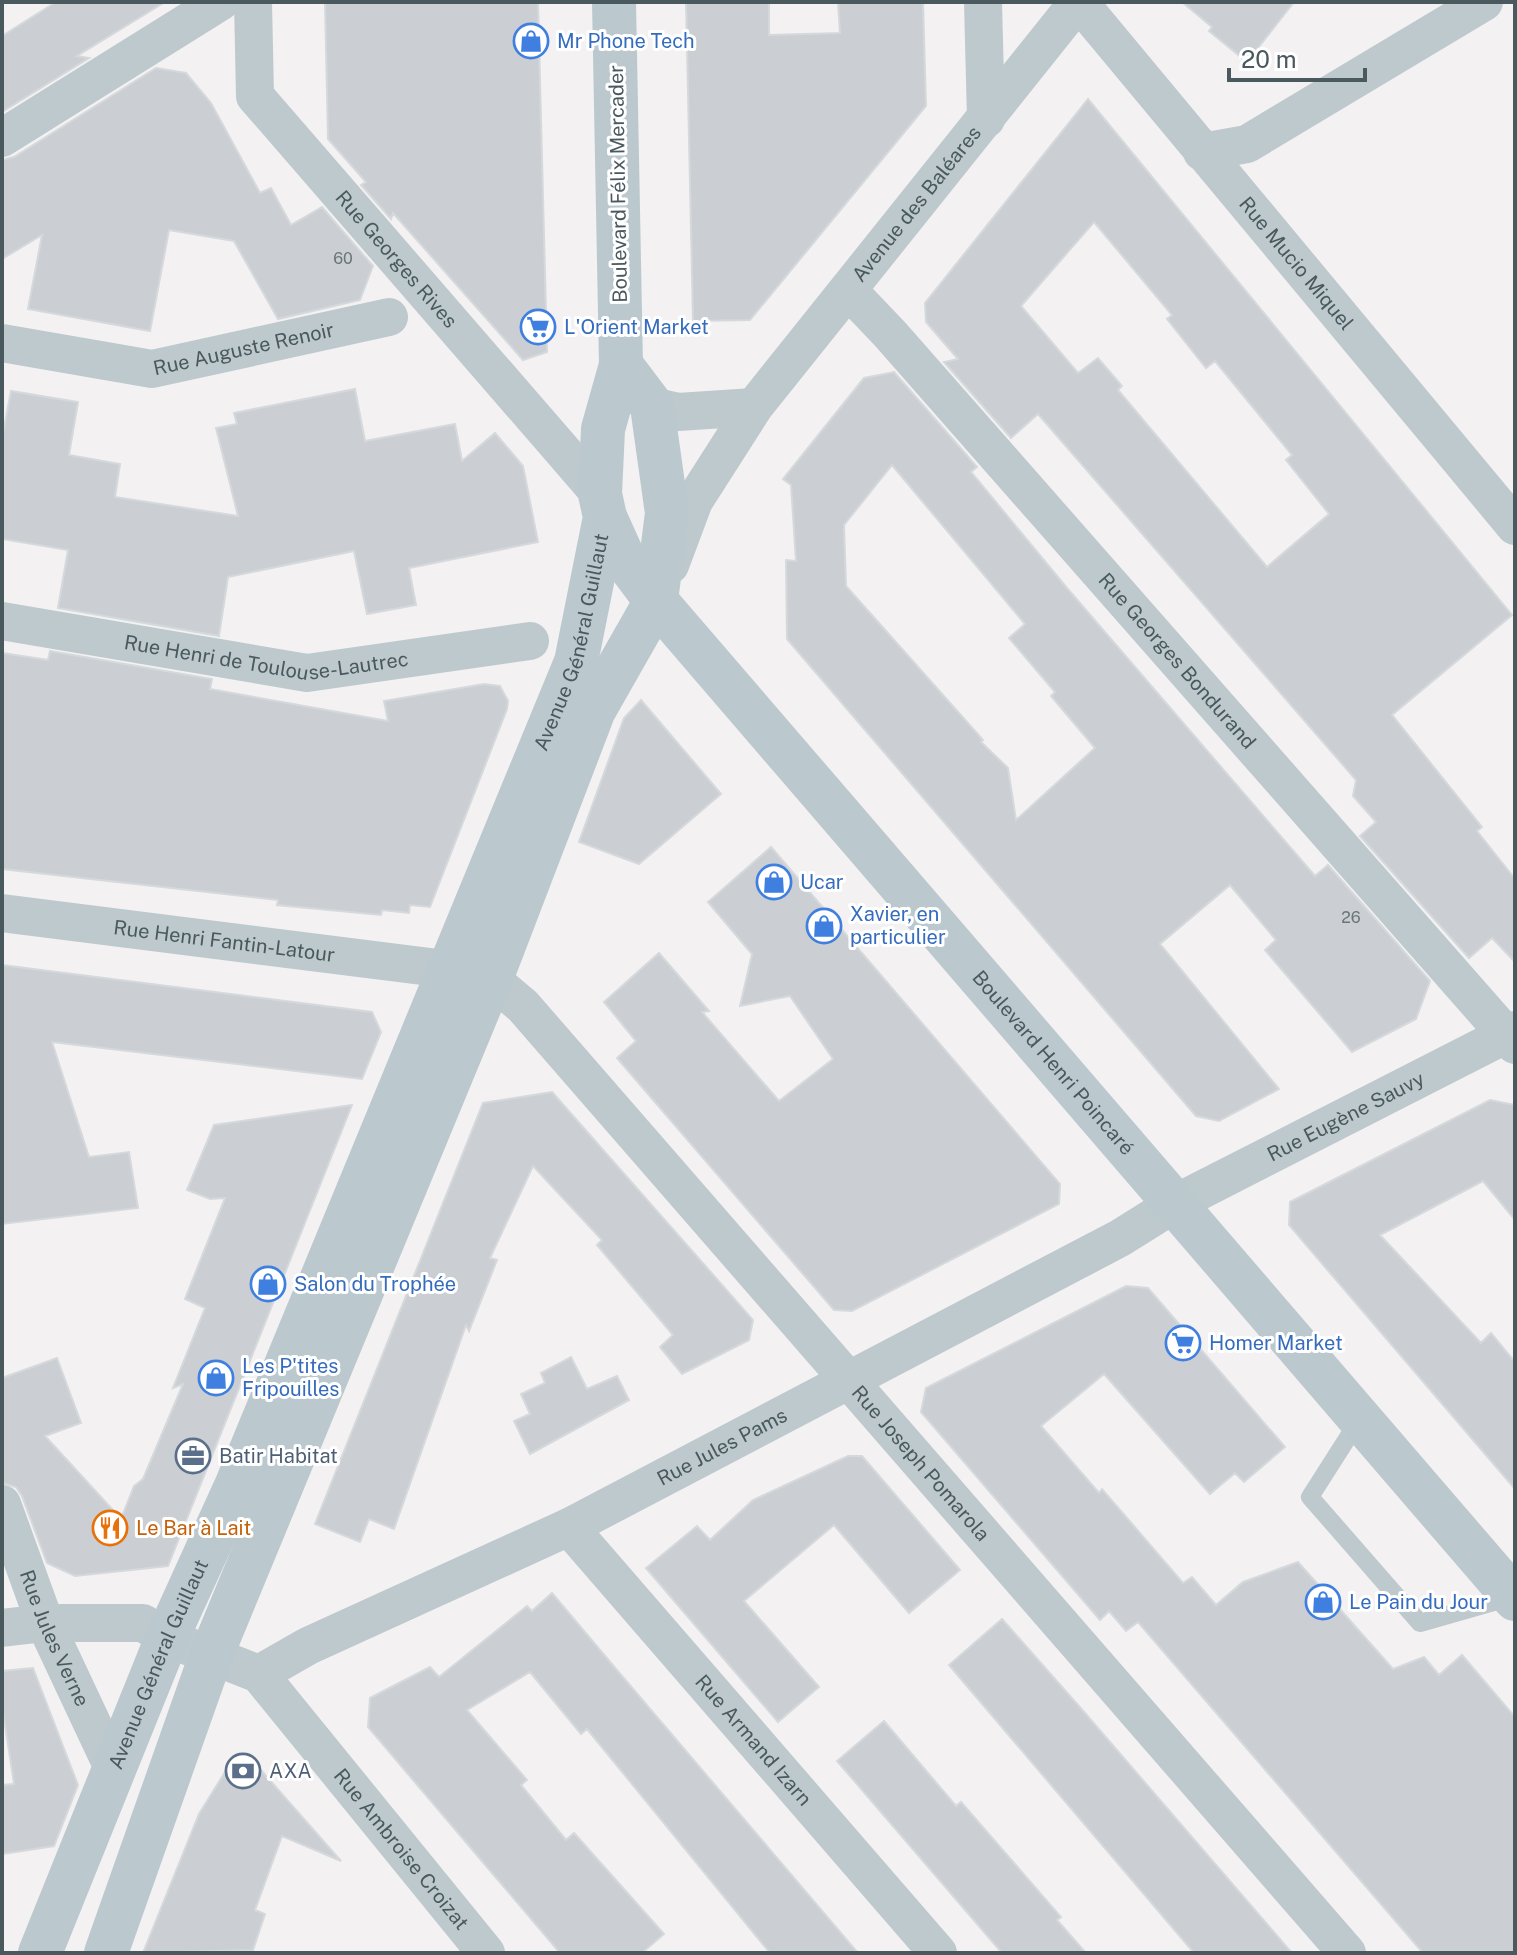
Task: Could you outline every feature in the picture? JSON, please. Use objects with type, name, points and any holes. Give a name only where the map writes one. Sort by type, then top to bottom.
[{"type":"main road","name":"Boulevard Félix Mercader","points":[[614,2],[621,365]]},
{"type":"main road","name":"Avenue Général Guillaut","points":[[39,1953],[167,1638],[237,1484],[446,969],[576,662],[603,505],[603,429],[621,365]]},
{"type":"main road","name":"Avenue Général Guillaut","points":[[106,1953],[211,1656],[491,979],[594,710],[656,601],[667,513],[652,406],[621,365]]},
{"type":"main road","name":"Boulevard Henri Poincaré","points":[[603,505],[623,557],[656,601],[1514,1598]]},
{"type":"street","points":[[2,138],[220,2]]},
{"type":"street","name":"Rue Georges Rives","points":[[253,2],[255,96],[603,505]]},
{"type":"street","points":[[983,2],[986,119]]},
{"type":"street","name":"Avenue des Baléares","points":[[656,601],[694,501],[754,407],[1079,2]]},
{"type":"street","name":"Rue Mucio Miquel","points":[[1079,2],[1515,526]]},
{"type":"street","points":[[1202,152],[1247,144],[1484,2]]},
{"type":"street","name":"Rue Georges Bondurand","points":[[848,290],[1512,1037]]},
{"type":"street","name":"Rue Auguste Renoir","points":[[2,343],[152,369],[389,317]]},
{"type":"street","points":[[652,406],[678,412],[754,407]]},
{"type":"street","name":"Rue Henri de Toulouse-Lautrec","points":[[2,621],[307,673],[530,641]]},
{"type":"street","name":"Rue Henri Fantin-Latour","points":[[2,913],[446,969]]},
{"type":"street","name":"Rue Joseph Pomarola","points":[[491,979],[523,1006],[1347,1953]]},
{"type":"street","name":"Rue Eugène Sauvy","points":[[1176,1203],[1512,1037]]},
{"type":"street","name":"Rue Jules Pams","points":[[259,1674],[308,1646],[569,1527],[1120,1238],[1176,1203]]},
{"type":"street","name":"Rue Jules Verne","points":[[2,1504],[45,1623],[114,1770]]},
{"type":"street","name":"Rue Armand Izarn","points":[[569,1527],[938,1953]]},
{"type":"street","points":[[2,1628],[45,1623],[143,1623],[167,1638],[259,1674]]},
{"type":"street","name":"Rue Ambroise Croizat","points":[[259,1674],[486,1953]]},
{"type":"lane","points":[[1361,1417],[1310,1497],[1420,1623],[1514,1598]]},
{"type":"building","points":[[56,2],[165,2],[77,56],[89,58],[2,112],[2,36]]},
{"type":"building","points":[[325,2],[538,2],[547,352],[523,360],[393,213],[391,219],[361,185],[366,182],[328,139]]},
{"type":"building","points":[[686,2],[769,2],[769,35],[840,33],[838,2],[923,2],[926,106],[750,320],[693,321]]},
{"type":"building","points":[[1182,2],[1294,2],[1247,62],[1209,31],[1212,27]]},
{"type":"building","points":[[156,68],[186,73],[211,103],[260,193],[271,188],[291,225],[322,207],[373,266],[360,300],[278,319],[234,241],[169,230],[150,331],[28,309],[42,235],[2,259],[2,160],[14,157]]},
{"type":"building","points":[[1088,99],[1512,615],[1392,715],[1482,827],[1477,831],[1515,879],[1515,962],[1492,938],[1469,958],[1360,836],[1376,822],[1353,796],[1356,780],[1038,414],[1011,438],[944,362],[958,359],[926,322],[925,303]],"holes":[[[1094,222],[1172,315],[1167,319],[1206,368],[1215,361],[1292,455],[1286,460],[1329,514],[1267,567],[1118,390],[1122,386],[1098,358],[1078,373],[1021,306]]]},
{"type":"building","points":[[894,372],[977,467],[971,472],[1067,588],[1315,876],[1328,865],[1430,981],[1416,1019],[1352,1052],[1265,950],[1276,940],[1230,885],[1160,944],[1279,1089],[1219,1121],[1196,1116],[787,639],[786,560],[796,561],[791,485],[783,479],[864,378]],"holes":[[[892,465],[1025,624],[1009,638],[1055,692],[1051,696],[1095,748],[1016,820],[1008,768],[981,742],[983,740],[846,586],[844,525]]]},
{"type":"building","points":[[355,389],[365,441],[455,424],[462,461],[495,433],[523,466],[538,542],[409,568],[416,605],[367,614],[354,551],[228,577],[219,636],[58,608],[68,550],[2,539],[2,439],[11,391],[78,402],[69,455],[120,464],[115,497],[238,516],[216,428],[237,424],[234,413]]},
{"type":"building","points":[[50,651],[212,679],[210,689],[388,721],[384,701],[484,684],[500,686],[508,701],[430,907],[410,905],[409,913],[382,910],[381,915],[277,905],[278,900],[2,869],[2,653],[48,660]]},
{"type":"building","points":[[641,700],[721,794],[639,864],[579,842],[624,718]]},
{"type":"building","points":[[771,847],[1060,1184],[1059,1204],[852,1311],[834,1310],[617,1058],[636,1041],[604,1002],[659,953],[709,1011],[702,1012],[779,1101],[833,1059],[790,996],[740,1006],[752,954],[708,902]]},
{"type":"building","points":[[2,965],[372,1012],[381,1032],[362,1079],[52,1042],[89,1157],[129,1152],[138,1208],[2,1224]]},
{"type":"building","points":[[552,1092],[753,1320],[749,1340],[682,1374],[660,1347],[673,1335],[597,1245],[602,1240],[533,1166],[490,1258],[497,1260],[469,1331],[466,1325],[394,1529],[369,1519],[360,1542],[315,1524],[483,1103]]},
{"type":"building","points":[[1490,1100],[1515,1105],[1515,1220],[1483,1181],[1380,1235],[1481,1343],[1491,1333],[1515,1362],[1515,1489],[1289,1225],[1290,1202]]},
{"type":"building","points":[[352,1105],[168,1566],[75,1576],[47,1563],[22,1496],[16,1487],[2,1483],[2,1378],[57,1358],[81,1423],[45,1436],[113,1510],[119,1524],[134,1486],[143,1479],[183,1384],[173,1388],[205,1308],[185,1299],[225,1198],[210,1199],[187,1190],[214,1125]]},
{"type":"building","points":[[1126,1286],[1148,1288],[1285,1447],[1244,1482],[1235,1473],[1210,1494],[1104,1374],[1041,1426],[1099,1493],[1102,1489],[1183,1583],[1192,1577],[1216,1605],[1243,1582],[1298,1562],[1393,1669],[1424,1657],[1439,1675],[1462,1655],[1515,1717],[1515,1953],[1423,1953],[1138,1622],[1126,1631],[1109,1611],[1100,1620],[921,1412],[926,1388]]},
{"type":"building","points":[[571,1357],[587,1389],[617,1376],[629,1400],[530,1454],[514,1421],[530,1414],[521,1394],[545,1383],[541,1373]]},
{"type":"building","points":[[848,1456],[862,1456],[960,1570],[909,1613],[834,1525],[744,1601],[819,1687],[778,1722],[646,1568],[697,1526],[710,1540],[753,1500]]},
{"type":"building","points":[[552,1593],[858,1953],[770,1953],[587,1729],[581,1734],[530,1672],[467,1710],[527,1780],[521,1785],[566,1840],[574,1833],[664,1934],[642,1953],[560,1953],[368,1727],[370,1698],[430,1667],[439,1677],[527,1606],[532,1611]]},
{"type":"building","points":[[1002,1619],[1292,1953],[1194,1953],[949,1665]]},
{"type":"building","points":[[33,1668],[78,1785],[54,1846],[2,1854],[2,1785],[14,1784],[2,1705],[2,1671]]},
{"type":"building","points":[[884,1721],[956,1806],[961,1802],[1061,1917],[1057,1920],[1086,1953],[1002,1953],[837,1761]]},
{"type":"building","points":[[233,1759],[253,1761],[341,1861],[282,1836],[255,1910],[265,1914],[253,1950],[143,1953],[199,1814]]},
{"type":"place","name":"Mr Phone Tech","points":[[531,41]]},
{"type":"place","name":"L'Orient Market","points":[[538,327]]},
{"type":"place","name":"Ucar","points":[[774,882]]},
{"type":"place","name":"Xavier, en particulier","points":[[824,926]]},
{"type":"place","name":"Salon du Trophée","points":[[268,1284]]},
{"type":"place","name":"Homer Market","points":[[1183,1343]]},
{"type":"place","name":"Les P'tites Fripouilles","points":[[216,1378]]},
{"type":"place","name":"Batir Habitat","points":[[193,1456]]},
{"type":"place","name":"Le Bar à Lait","points":[[110,1528]]},
{"type":"place","name":"Le Pain du Jour","points":[[1323,1602]]},
{"type":"place","name":"AXA","points":[[243,1771]]}]
